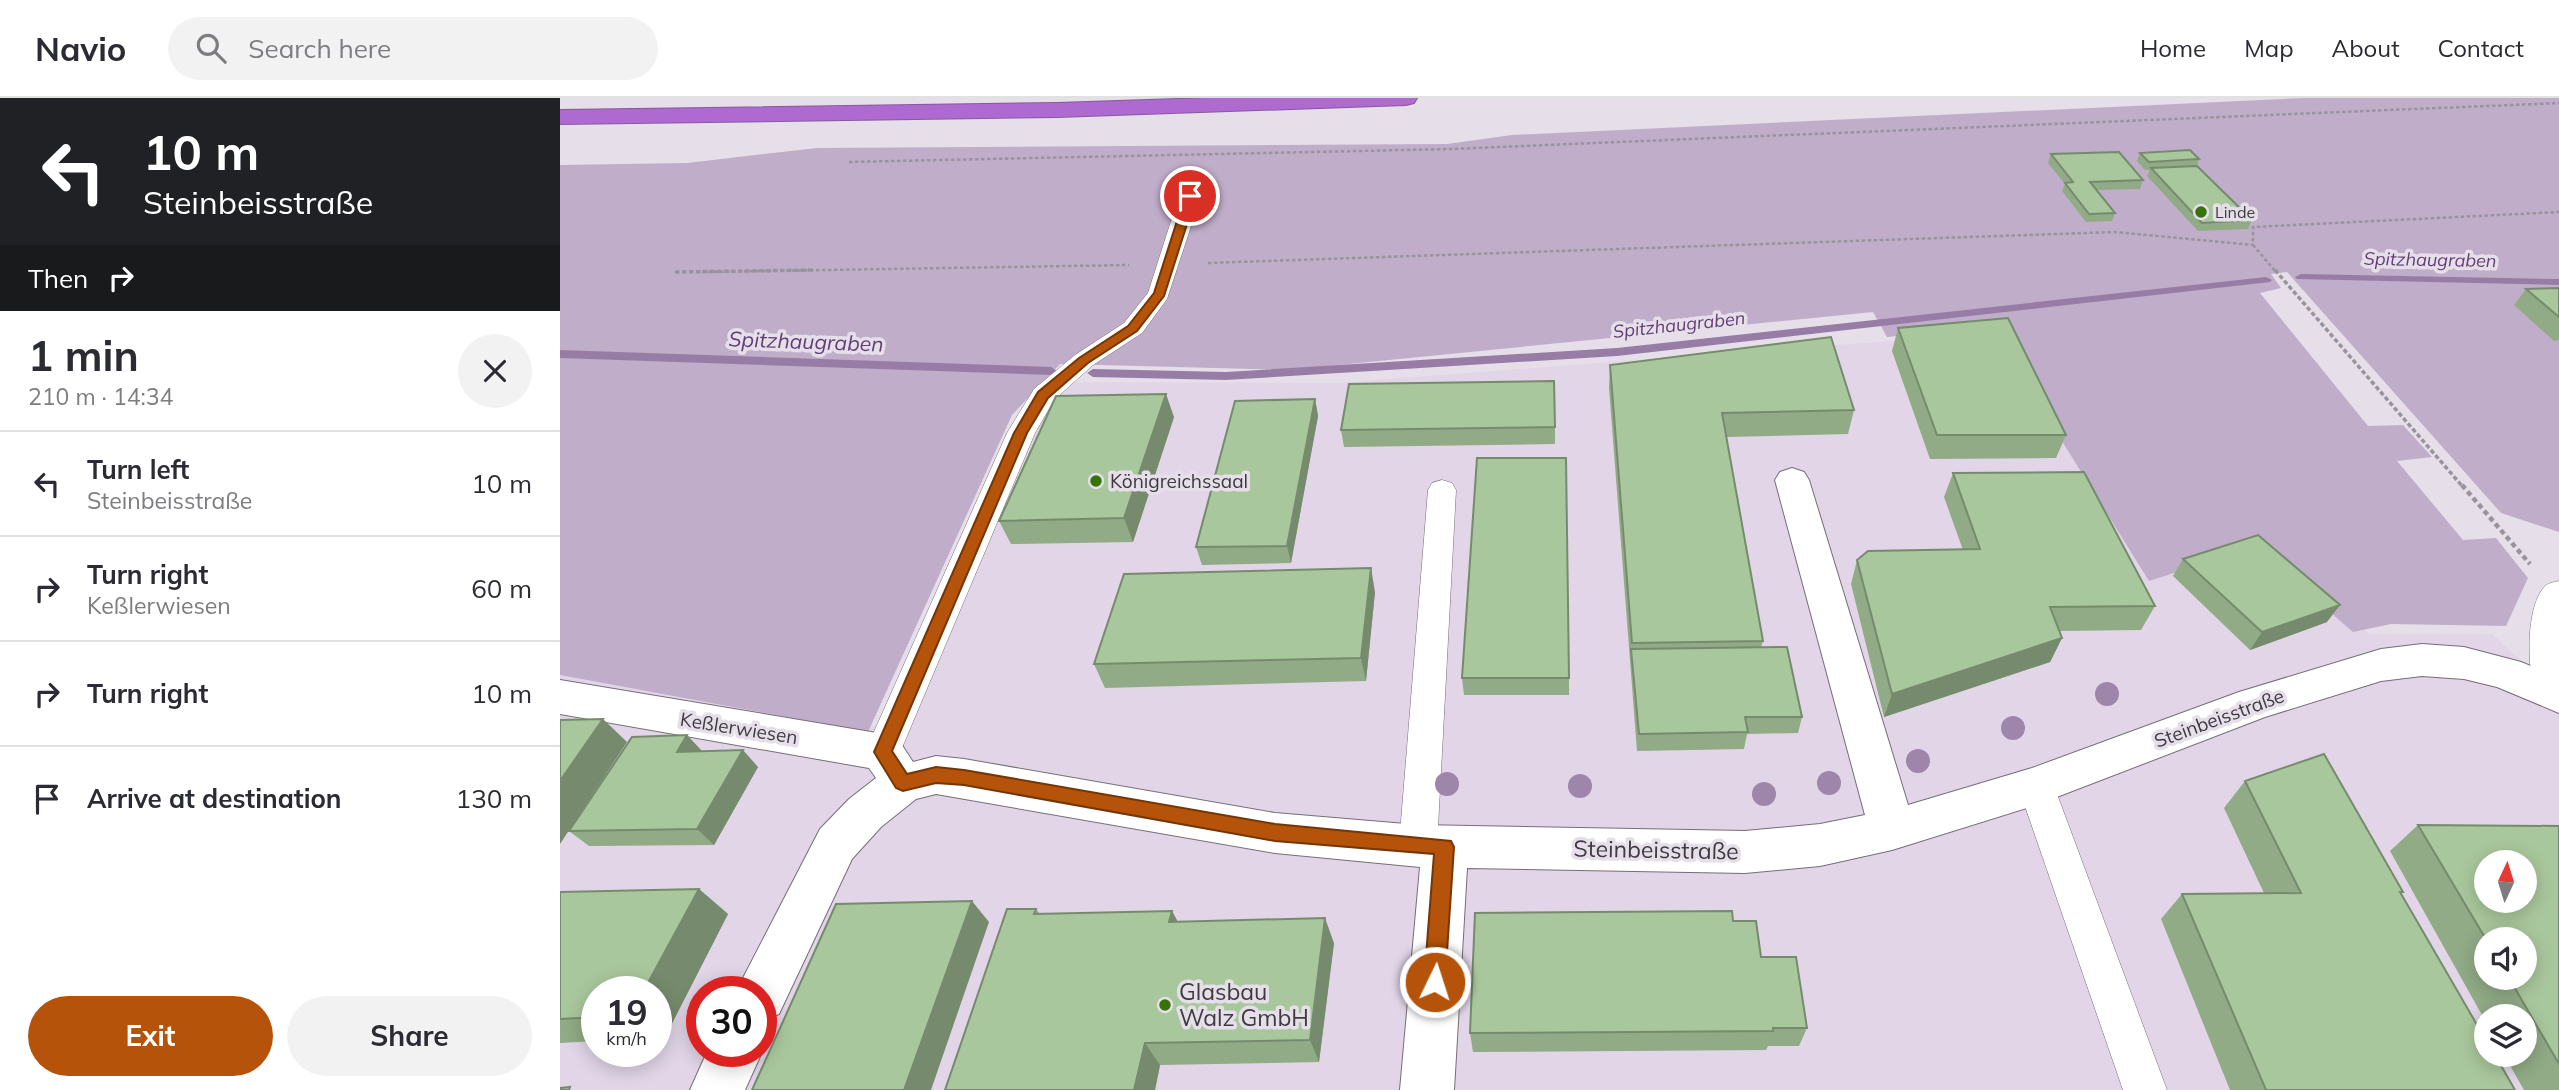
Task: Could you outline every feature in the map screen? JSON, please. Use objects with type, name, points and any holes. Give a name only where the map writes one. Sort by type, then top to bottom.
[{"type":"highway","points":[[560,117],[1043,110],[1406,98]]},
{"type":"street","points":[[1793,480],[1892,830]]},
{"type":"street","name":"Steinbeisstraße","points":[[771,976],[836,844],[865,813],[893,767],[1275,832],[1431,846],[1745,852],[1820,845],[1892,830],[2036,786],[2254,704],[2381,665],[2422,660],[2464,663],[2506,673],[2555,693]]},
{"type":"street","name":"Keßlerwiesen","points":[[560,696],[893,767]]},
{"type":"street","points":[[1426,1090],[1431,846]]},
{"type":"street","points":[[717,1090],[728,1067]]},
{"type":"lane","points":[[893,767],[1021,433],[1043,395],[1084,360],[1133,328],[1160,294],[1190,196]]},
{"type":"lane","points":[[1431,846],[1442,490]]},
{"type":"lane","points":[[2555,693],[2544,637],[2557,593]]},
{"type":"lane","points":[[2036,786],[2145,1090]]},
{"type":"path","points":[[849,162],[1450,149],[2559,103]]},
{"type":"path","points":[[2557,593],[2253,245],[2253,227],[2559,212]]},
{"type":"path","points":[[675,272],[1168,264],[2115,232],[2253,245]]},
{"type":"shaded area","points":[[2304,98],[2559,98],[2559,532],[2501,513],[2287,272],[2271,274],[2281,288],[2260,293],[2368,426],[2403,425],[2432,457],[2397,461],[2463,540],[2496,538],[2528,578],[2506,626],[2391,624],[2353,632],[2255,547],[2149,581],[1991,327],[1887,337],[1873,312],[1288,370],[1060,364],[1012,415],[868,732],[560,675],[560,165],[687,163],[817,148],[1447,144],[1512,135]]},
{"type":"shaded area","points":[[2166,320],[2368,634],[2492,634],[2559,696],[2559,1090],[560,1090],[560,673],[882,728],[1062,382],[1336,383]]},
{"type":"building","points":[[2190,150],[2199,159],[2149,162],[2140,153]]},
{"type":"building","points":[[2119,152],[2143,180],[2090,182],[2115,213],[2089,214],[2065,183],[2073,182],[2051,154]]},
{"type":"building","points":[[2197,166],[2252,220],[2202,223],[2151,168]]},
{"type":"building","points":[[2559,288],[2559,317],[2526,289]]},
{"type":"building","points":[[2008,318],[2066,435],[1937,435],[1898,328]]},
{"type":"building","points":[[1831,337],[1854,410],[1722,413],[1763,641],[1632,643],[1610,365]]},
{"type":"building","points":[[1554,381],[1555,427],[1341,430],[1349,384]]},
{"type":"building","name":"Königreichssaal","points":[[1166,394],[1124,518],[999,521],[1056,396]]},
{"type":"building","points":[[1315,399],[1287,546],[1196,547],[1235,401]]},
{"type":"building","points":[[1477,458],[1566,458],[1569,678],[1462,678]]},
{"type":"building","points":[[2084,472],[2155,606],[2050,607],[2062,638],[1892,694],[1857,560],[1868,551],[1980,549],[1953,473]]},
{"type":"building","points":[[2258,535],[2340,605],[2262,632],[2183,559]]},
{"type":"building","points":[[1371,568],[1361,658],[1094,664],[1124,574]]},
{"type":"building","points":[[1787,647],[1802,717],[1745,717],[1748,732],[1639,734],[1631,649]]},
{"type":"building","points":[[603,719],[560,781],[560,720]]},
{"type":"building","points":[[687,735],[677,752],[743,750],[697,829],[569,831],[632,737]]},
{"type":"building","points":[[2324,754],[2474,1020],[2474,1067],[2502,1067],[2515,1090],[2266,1090],[2182,894],[2301,893],[2245,781]]},
{"type":"building","points":[[2418,825],[2559,826],[2559,1064],[2537,1026],[2537,1004],[2524,1004],[2516,990],[2537,990],[2537,927],[2479,927]]},
{"type":"building","points":[[699,889],[652,976],[581,976],[581,1018],[560,1019],[560,892]]},
{"type":"building","points":[[972,901],[904,1090],[752,1090],[762,1067],[777,1067],[777,1035],[836,904]]},
{"type":"building","name":"Glasbau Walz GmbH","points":[[1007,909],[1036,909],[1034,914],[1172,911],[1169,922],[1325,918],[1310,1040],[1145,1043],[1134,1090],[945,1090]]},
{"type":"building","points":[[1732,911],[1733,921],[1756,921],[1761,957],[1796,957],[1807,1028],[1773,1028],[1773,1031],[1470,1033],[1475,913]]},
{"type":"waterway","name":"Spitzhaugraben","points":[[2301,277],[2559,282]]},
{"type":"waterway","name":"Spitzhaugraben","points":[[1093,373],[1226,376],[1617,352],[2266,280]]},
{"type":"waterway","name":"Spitzhaugraben","points":[[560,354],[1051,371]]},
{"type":"place","name":"Linde","points":[[2201,212]]},
{"type":"place","name":"Königreichssaal","points":[[1096,481]]},
{"type":"place","name":"Glasbau Walz GmbH","points":[[1165,1005]]},
{"type":"route","points":[[1190,196],[1160,294],[1133,328],[1084,360],[1043,395],[1021,433],[883,752],[903,783],[936,775],[964,778],[1275,832],[1445,847],[1435,982]]}]
